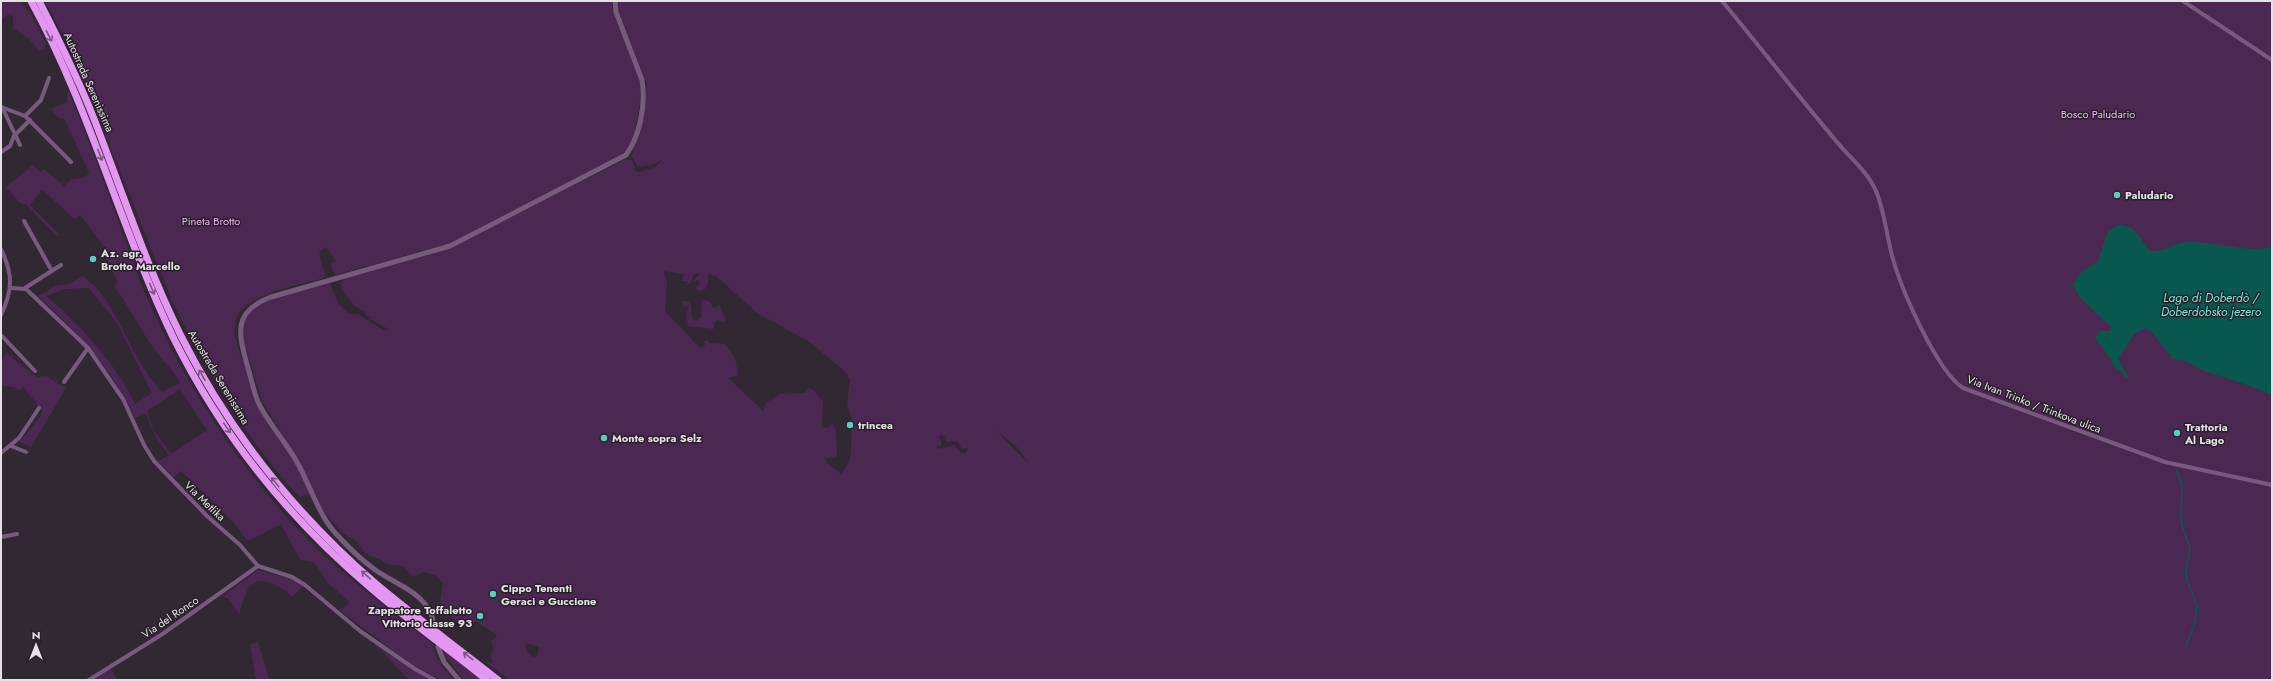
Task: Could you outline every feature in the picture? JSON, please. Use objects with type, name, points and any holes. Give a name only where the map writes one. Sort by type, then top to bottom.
[{"type":"highway","name":"Autostrada Serenissima","points":[[31,1],[74,88],[164,317],[206,396],[234,439],[276,494],[323,545],[389,604],[487,680]]},
{"type":"highway","name":"Autostrada Serenissima","points":[[38,1],[80,85],[170,313],[203,377],[232,422],[281,489],[328,540],[394,599],[498,680]]},
{"type":"street","points":[[434,624],[430,609],[420,598],[374,570],[329,526],[313,500],[297,462],[260,405],[253,386],[240,338],[240,328],[246,312],[260,301],[450,246],[626,155],[635,141],[644,90],[642,80],[616,12],[615,1]]},
{"type":"street","name":"Via Ivan Trinko / Trinkova ulica","points":[[1722,1],[1836,142],[1872,183],[1879,199],[1893,260],[1910,304],[1942,367],[1955,383],[1963,388],[2165,462],[2272,485]]},
{"type":"street","points":[[2183,1],[2272,60]]},
{"type":"street","points":[[25,116],[41,100],[49,78]]},
{"type":"street","points":[[1,107],[25,116],[71,162]]},
{"type":"street","points":[[1,107],[14,136],[20,145]]},
{"type":"street","points":[[1,152],[10,146],[14,136],[30,120]]},
{"type":"street","points":[[24,221],[52,271]]},
{"type":"street","points":[[1,249],[11,288],[7,303],[1,315]]},
{"type":"street","points":[[11,288],[25,288],[61,265]]},
{"type":"street","name":"Via Metlika","points":[[25,288],[88,348],[123,399],[144,445],[154,461],[207,516],[240,545],[258,566]]},
{"type":"street","points":[[1,300],[7,303]]},
{"type":"street","points":[[1,335],[35,371]]},
{"type":"street","points":[[64,382],[88,348]]},
{"type":"street","points":[[1,454],[11,446],[26,428],[38,408]]},
{"type":"street","points":[[11,446],[26,452]]},
{"type":"street","points":[[1,537],[17,534]]},
{"type":"street","points":[[258,566],[292,577],[305,585],[360,631],[414,669],[435,680]]},
{"type":"street","name":"Via del Ronco","points":[[89,680],[167,630],[258,566]]},
{"type":"street","points":[[438,647],[444,662],[459,680]]},
{"type":"green space","points":[[1,1],[22,1],[27,11],[30,12],[46,44],[44,49],[39,51],[30,40],[13,28],[13,16],[7,15],[1,20]]},
{"type":"green space","name":"Pineta Brotto","points":[[45,1],[612,1],[612,9],[632,57],[640,84],[639,110],[635,132],[628,149],[623,153],[624,154],[450,243],[335,275],[330,264],[336,261],[326,247],[319,252],[325,276],[324,278],[260,297],[240,312],[236,321],[235,331],[242,360],[246,359],[260,405],[293,455],[311,494],[300,497],[280,475],[245,429],[199,353],[172,301],[73,54]]},
{"type":"green space","name":"Bosco Paludario","points":[[618,1],[2272,1],[2272,680],[510,680],[480,658],[491,664],[493,662],[490,655],[494,650],[491,642],[497,635],[477,622],[464,624],[456,621],[442,609],[440,602],[443,583],[435,575],[422,572],[417,577],[411,575],[403,566],[386,564],[381,560],[366,554],[356,541],[341,532],[323,510],[295,455],[262,401],[243,339],[242,327],[248,314],[262,302],[330,282],[338,303],[349,314],[358,314],[383,330],[390,330],[370,319],[373,318],[367,316],[365,311],[353,304],[340,283],[345,278],[450,248],[626,159],[632,160],[636,171],[638,172],[656,167],[662,160],[651,165],[638,167],[632,156],[641,127],[647,85],[619,12]],"holes":[[[664,271],[683,274],[682,281],[688,282],[685,286],[692,282],[693,275],[700,273],[693,282],[698,280],[699,285],[696,289],[700,291],[705,289],[708,284],[708,274],[716,276],[756,312],[811,343],[846,373],[850,380],[847,404],[852,420],[851,453],[849,462],[841,474],[827,463],[825,459],[837,456],[836,433],[833,424],[829,428],[822,427],[823,402],[814,391],[809,388],[805,393],[779,394],[766,403],[763,411],[729,378],[738,375],[735,357],[725,344],[709,343],[707,340],[704,342],[705,346],[700,348],[665,311],[667,283]],[[996,430],[1018,448],[1029,464]],[[940,435],[946,436],[944,439],[947,442],[957,441],[962,449],[968,448],[966,453],[961,453],[954,445],[937,449],[937,446],[940,446],[942,441],[939,438]],[[526,643],[539,647],[537,656],[533,657],[526,649]]]},
{"type":"green space","points":[[68,90],[96,160],[139,278],[155,316],[197,395],[222,433],[249,471],[277,506],[307,538],[337,567],[433,644],[436,655],[443,668],[454,680],[441,680],[412,665],[341,611],[350,602],[328,583],[314,562],[300,560],[281,524],[248,541],[234,523],[181,471],[173,478],[158,461],[169,455],[157,439],[146,414],[135,418],[116,384],[93,352],[38,296],[55,286],[69,284],[83,276],[93,284],[102,295],[118,320],[138,359],[151,379],[162,392],[180,383],[175,373],[157,353],[114,286],[118,281],[106,259],[106,249],[80,215],[74,219],[42,189],[30,205],[59,234],[57,236],[27,205],[21,204],[6,187],[33,165],[40,172],[44,169],[64,186],[72,179],[86,177],[89,172],[64,119],[58,118],[51,109],[67,102]],"holes":[[[89,288],[117,323],[152,393],[135,404],[118,374],[108,360],[72,320],[47,296],[64,289]],[[180,389],[207,430],[171,454],[154,431],[147,411]]]},
{"type":"green space","points":[[702,300],[707,300],[714,308],[719,305],[726,320],[723,322],[717,320],[714,323],[714,329],[688,326],[686,314],[689,307],[683,306],[683,301],[688,301],[691,306],[692,319],[696,321],[701,317]]},
{"type":"green space","points":[[6,352],[32,374],[38,377],[46,376],[66,388],[31,447],[19,442],[32,428],[43,412],[23,386],[19,391],[14,387],[1,386],[1,362]]},
{"type":"green space","points":[[258,570],[291,579],[303,586],[292,597],[271,583],[259,581],[254,583],[246,594],[239,614],[228,598],[222,597]]},
{"type":"green space","points":[[258,642],[269,680],[256,680],[250,644]]},
{"type":"green space","points":[[374,643],[410,668],[432,680],[409,680]]},
{"type":"green space","points":[[442,649],[482,680],[464,680],[446,657]]},
{"type":"green space","points":[[111,669],[117,680],[94,680]]},
{"type":"water","name":"Lago di Doberdò / Doberdobsko jezero","points":[[2118,225],[2134,230],[2151,251],[2166,249],[2186,242],[2208,243],[2250,249],[2272,247],[2272,395],[2205,371],[2185,361],[2173,359],[2151,331],[2146,328],[2134,334],[2118,359],[2128,376],[2127,379],[2120,370],[2115,368],[2111,359],[2095,338],[2099,331],[2110,331],[2112,328],[2080,298],[2073,285],[2081,272],[2098,262],[2108,231]]},
{"type":"waterway","points":[[2176,469],[2182,485],[2181,517],[2183,529],[2190,547],[2186,571],[2187,580],[2197,606],[2195,622],[2186,647]]},
{"type":"place","name":"Paludario","points":[[2117,195]]},
{"type":"place","name":"Az. agr. Brotto Marcello","points":[[93,259]]},
{"type":"place","name":"trincea","points":[[850,425]]},
{"type":"place","name":"Trattoria Al Lago","points":[[2177,433]]},
{"type":"place","name":"Monte sopra Selz","points":[[604,438]]},
{"type":"place","name":"Cippo Tenenti Geraci e Guccione","points":[[493,594]]},
{"type":"place","name":"Zappatore Toffaletto Vittorio classe 93","points":[[480,616]]}]
